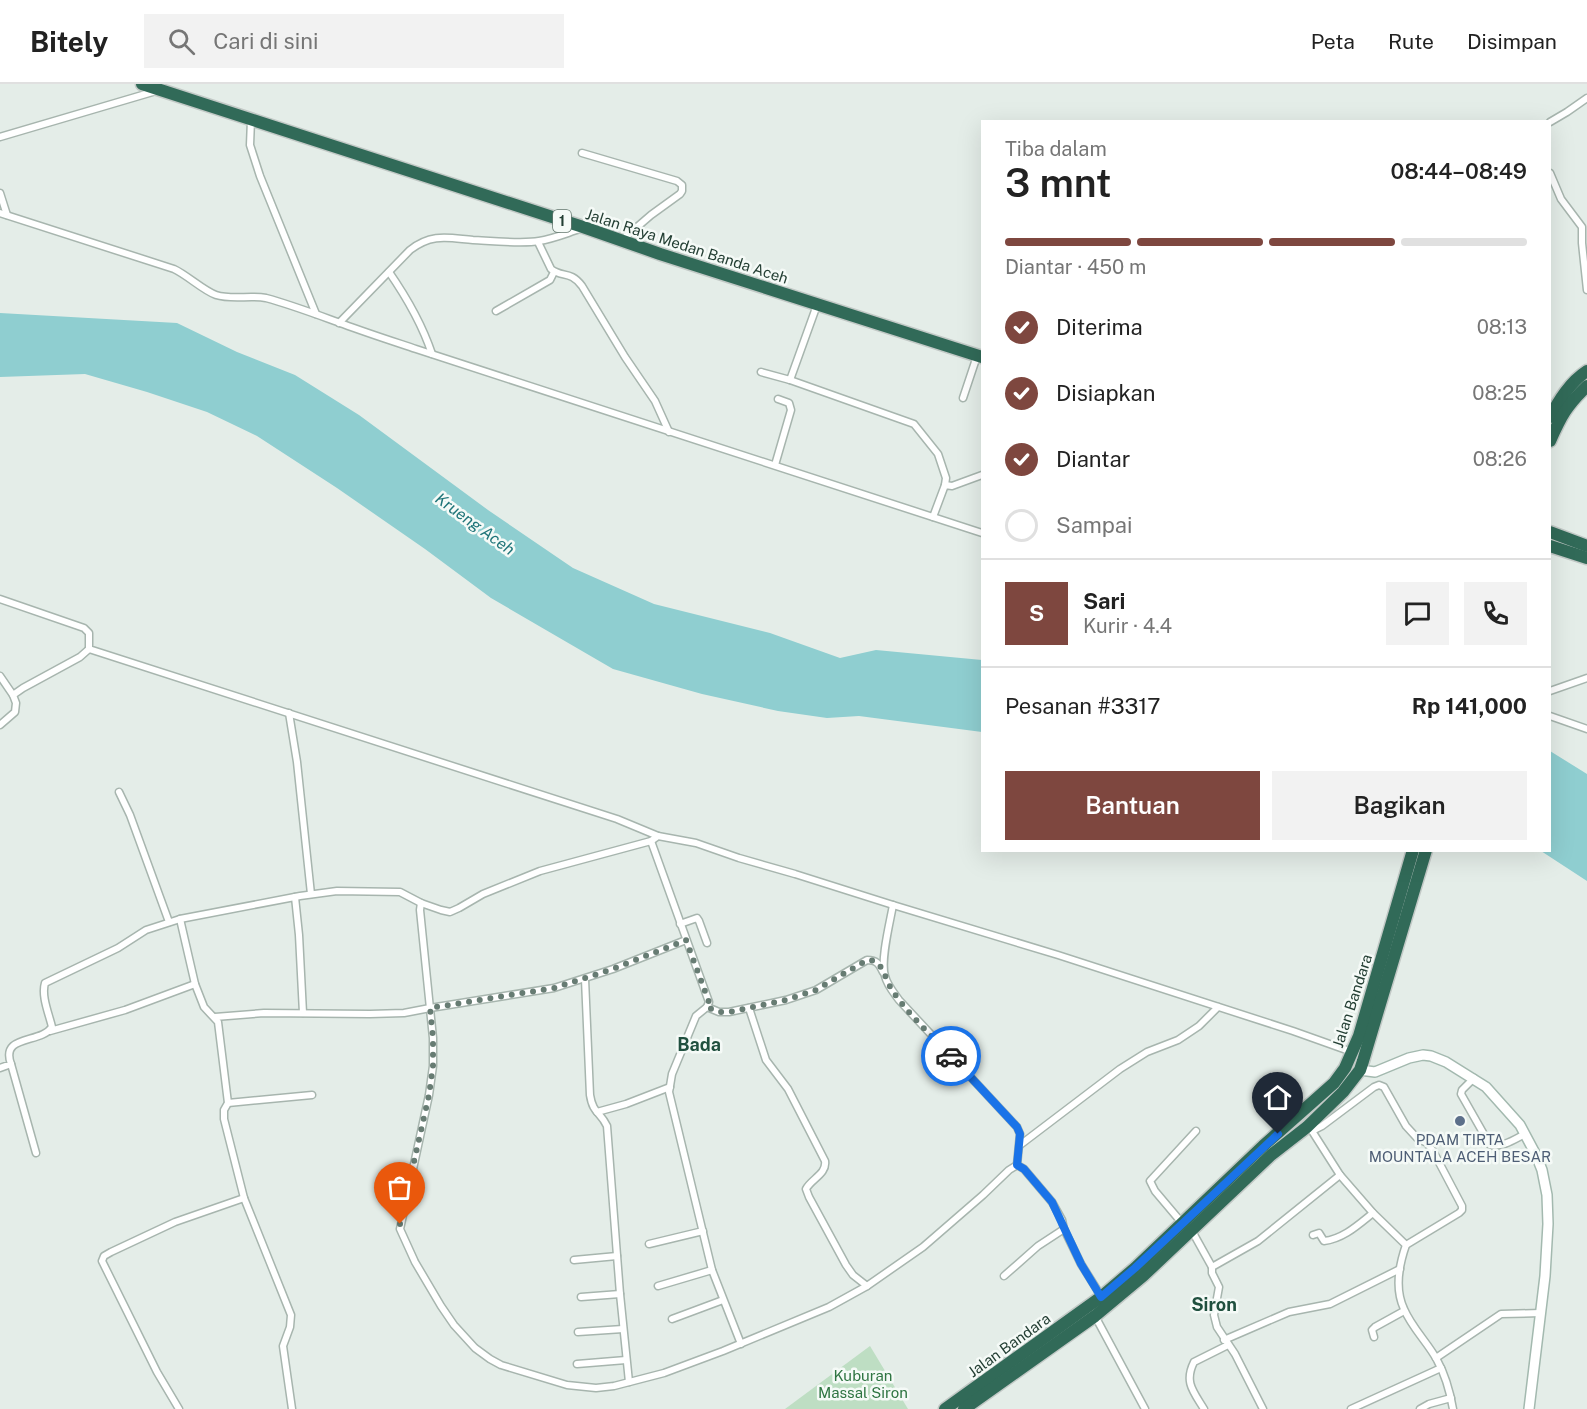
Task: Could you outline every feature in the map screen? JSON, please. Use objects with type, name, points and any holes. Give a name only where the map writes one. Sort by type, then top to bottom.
[{"type":"highway","name":"Jalan Raya Medan Banda Aceh","points":[[142,84],[980,356]]},
{"type":"highway","points":[[1551,415],[1562,396],[1587,371]]},
{"type":"highway","points":[[1551,439],[1565,409],[1587,386]]},
{"type":"highway","points":[[1551,532],[1587,546]]},
{"type":"highway","points":[[1551,546],[1587,558]]},
{"type":"highway","name":"Jalan Bandara","points":[[1267,1151],[1309,1129],[1360,1070],[1364,1040],[1412,852]]},
{"type":"highway","name":"Jalan Bandara","points":[[945,1409],[1101,1297],[1187,1227],[1334,1083],[1345,1068],[1352,1052],[1364,1040],[1425,852]]},
{"type":"highway","name":"Jalan Bandara","points":[[964,1409],[1095,1316],[1143,1276],[1187,1227]]},
{"type":"street","points":[[0,137],[159,90]]},
{"type":"street","points":[[1551,121],[1587,98]]},
{"type":"street","points":[[252,119],[250,145],[260,176],[316,314]]},
{"type":"street","points":[[582,153],[654,173],[682,185],[680,194],[621,240]]},
{"type":"street","points":[[1551,175],[1561,199],[1582,227],[1587,290]]},
{"type":"street","points":[[0,193],[4,214],[174,269],[217,295],[263,298],[316,314],[669,432],[981,533]]},
{"type":"street","points":[[339,323],[420,243],[438,238],[538,242],[583,228]]},
{"type":"street","points":[[538,242],[551,269],[554,272],[574,277],[582,286],[655,401],[669,432]]},
{"type":"street","points":[[389,272],[425,332],[432,354]]},
{"type":"street","points":[[496,311],[550,280],[554,272]]},
{"type":"street","points":[[790,380],[817,304]]},
{"type":"street","points":[[963,398],[980,356]]},
{"type":"street","points":[[761,372],[914,424],[938,454],[946,478],[933,517]]},
{"type":"street","points":[[775,465],[791,410],[789,403],[778,399]]},
{"type":"street","points":[[945,485],[952,486],[981,475]]},
{"type":"street","points":[[0,599],[84,628],[89,633],[88,649],[80,657],[13,695]]},
{"type":"street","points":[[88,649],[617,819],[658,836],[696,843],[1048,952],[1293,1030],[1352,1052]]},
{"type":"street","points":[[0,676],[16,703],[15,712],[0,725]]},
{"type":"street","points":[[1551,691],[1587,678]]},
{"type":"street","points":[[289,713],[297,762],[311,894]]},
{"type":"street","points":[[1551,716],[1587,729]]},
{"type":"street","points":[[119,792],[130,815],[169,922]]},
{"type":"street","points":[[50,1031],[52,1027],[45,997],[45,983],[118,948],[146,930],[169,922],[337,891],[400,892],[421,903],[450,912],[483,894],[540,871],[651,842],[658,836]]},
{"type":"street","points":[[651,842],[709,1002],[696,1017],[672,1074],[669,1092],[712,1270],[741,1344]]},
{"type":"street","points":[[295,897],[303,1013]]},
{"type":"street","points":[[421,903],[433,1038],[433,1066],[429,1095],[400,1229],[411,1256],[454,1325],[475,1348],[501,1365],[574,1386],[596,1388],[614,1386],[664,1373],[741,1344],[829,1306],[867,1286],[923,1247],[1017,1165],[1020,1145],[1020,1134],[1017,1127],[899,1000],[878,963],[873,960],[867,960],[816,990],[786,1000],[729,1012],[719,1012],[707,1007]]},
{"type":"street","points":[[884,973],[892,905]]},
{"type":"street","points":[[680,924],[697,918],[707,943]]},
{"type":"street","points":[[180,919],[195,984],[204,1007],[215,1017],[220,1029],[228,1103],[224,1110],[224,1119],[244,1198],[291,1315],[290,1327],[283,1346],[292,1409]]},
{"type":"street","points":[[215,1017],[264,1013],[404,1012],[554,988],[613,969],[686,940]]},
{"type":"street","points":[[585,979],[590,1095],[592,1106],[607,1126],[629,1382]]},
{"type":"street","points":[[36,1153],[8,1056],[10,1048],[18,1042],[124,1010],[195,984]]},
{"type":"street","points":[[1020,1145],[1120,1069],[1147,1052],[1178,1040],[1199,1026],[1218,1007]]},
{"type":"street","points":[[749,1008],[766,1060],[788,1089],[825,1161],[824,1170],[806,1189],[809,1197],[846,1265],[853,1275],[867,1286]]},
{"type":"street","points":[[1360,1070],[1375,1072],[1409,1058],[1422,1055],[1431,1056],[1446,1062],[1486,1087],[1520,1125],[1525,1134],[1542,1170],[1547,1195],[1548,1224],[1529,1409]]},
{"type":"street","points":[[0,1068],[11,1064]]},
{"type":"street","points":[[1375,1072],[1379,1085]]},
{"type":"street","points":[[1474,1078],[1461,1094],[1490,1145],[1502,1145],[1525,1134]]},
{"type":"street","points":[[1406,1245],[1373,1213],[1340,1175],[1309,1129],[1322,1126],[1379,1085],[1384,1087],[1406,1126],[1417,1138],[1427,1143],[1433,1152],[1462,1210],[1406,1245],[1400,1269],[1399,1295],[1404,1311],[1436,1358],[1446,1379],[1453,1409]]},
{"type":"street","points":[[596,1113],[670,1087]]},
{"type":"street","points":[[228,1103],[312,1095]]},
{"type":"street","points":[[1196,1131],[1150,1181],[1155,1191],[1187,1227],[1212,1267],[1212,1273],[1219,1287],[1214,1317],[1217,1327],[1235,1354],[1263,1409]]},
{"type":"street","points":[[1017,1165],[1024,1169],[1052,1202],[1081,1264],[1101,1297]]},
{"type":"street","points":[[1212,1267],[1258,1241],[1340,1175]]},
{"type":"street","points":[[179,1409],[102,1261],[104,1256],[111,1252],[175,1222],[244,1198]]},
{"type":"street","points":[[1313,1234],[1319,1233],[1324,1241],[1328,1241],[1354,1229],[1373,1213]]},
{"type":"street","points":[[1004,1276],[1038,1246],[1064,1229]]},
{"type":"street","points":[[649,1244],[703,1231]]},
{"type":"street","points":[[574,1260],[617,1256]]},
{"type":"street","points":[[1204,1409],[1190,1386],[1189,1379],[1194,1362],[1226,1342],[1289,1312],[1330,1304],[1400,1269]]},
{"type":"street","points":[[658,1286],[712,1270]]},
{"type":"street","points":[[581,1297],[620,1294]]},
{"type":"street","points":[[672,1319],[723,1300]]},
{"type":"street","points":[[1374,1337],[1372,1330],[1375,1327],[1404,1311]]},
{"type":"street","points":[[1436,1358],[1501,1314],[1540,1313]]},
{"type":"street","points":[[1095,1316],[1145,1409]]},
{"type":"street","points":[[578,1332],[623,1329]]},
{"type":"street","points":[[577,1364],[626,1360]]},
{"type":"street","points":[[1351,1409],[1441,1368]]},
{"type":"street","points":[[1420,1409],[1451,1398]]},
{"type":"green space","name":"Kuburan Massal Siron","points":[[870,1346],[908,1409],[785,1409]]},
{"type":"water","name":"Krueng Aceh","points":[[0,313],[177,323],[237,352],[295,375],[359,415],[488,510],[573,568],[654,604],[770,633],[840,658],[876,650],[981,660],[981,732],[859,716],[827,718],[778,711],[702,694],[613,669],[491,598],[337,488],[257,436],[207,412],[85,374],[0,377]]},
{"type":"water","points":[[1551,752],[1587,774],[1587,881],[1543,852],[1551,852]]},
{"type":"way so far","points":[[400,1224],[429,1095],[433,1066],[430,1008],[554,988],[613,969],[686,940],[709,1002],[707,1007],[719,1012],[786,1000],[816,990],[867,960],[873,960],[878,963],[885,979],[899,1000],[951,1056]]},
{"type":"place","name":"PDAM TIRTA MOUNTALA ACEH BESAR","points":[[1460,1121]]},
{"type":"district","name":"Bada","points":[[699,1044]]},
{"type":"district","name":"Siron","points":[[1214,1304]]},
{"type":"route","points":[[951,1056],[1017,1127],[1020,1134],[1017,1165],[1024,1169],[1052,1202],[1081,1264],[1101,1297],[1278,1134]]}]
